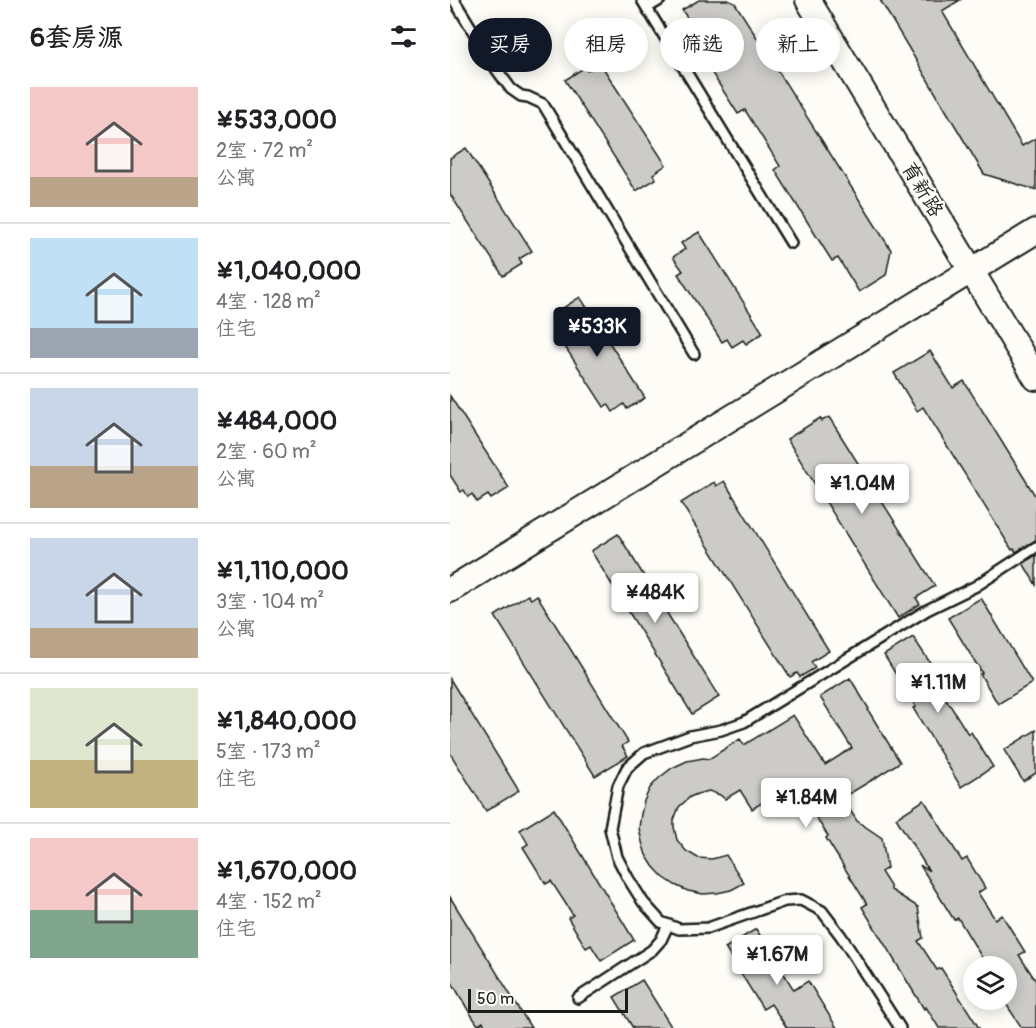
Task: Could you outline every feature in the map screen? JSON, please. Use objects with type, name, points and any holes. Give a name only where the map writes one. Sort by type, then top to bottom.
[{"type":"street","name":"育新路","points":[[808,0],[1036,378]]},
{"type":"street","points":[[450,590],[1036,231]]},
{"type":"lane","points":[[454,0],[511,89],[521,96],[543,104],[694,354]]},
{"type":"lane","points":[[660,0],[644,4],[790,243]]},
{"type":"lane","points":[[900,1028],[829,919],[822,911],[801,900],[784,901],[708,928],[679,929],[661,922],[643,902],[617,857],[610,828],[618,786],[627,768],[644,753],[690,736],[721,730],[744,722],[927,610],[976,586],[1036,547]]},
{"type":"lane","points":[[578,998],[652,950],[661,940],[668,925]]},
{"type":"building","points":[[699,0],[728,0],[735,3],[756,36],[756,72],[779,72],[891,250],[886,275],[859,292],[838,258],[832,261],[775,170],[780,166],[745,110],[738,114],[711,72],[744,72],[744,18],[687,18],[682,10]]},
{"type":"building","points":[[880,0],[960,0],[942,11],[1022,146],[1036,138],[1036,190],[984,174]]},
{"type":"building","points":[[577,72],[606,72],[666,165],[653,174],[656,179],[636,191],[565,80]]},
{"type":"building","points":[[466,148],[532,251],[519,259],[522,264],[503,276],[450,194],[450,158]]},
{"type":"building","points":[[699,232],[763,333],[746,344],[743,340],[732,347],[727,339],[722,342],[678,274],[683,271],[673,257],[685,249],[681,243]]},
{"type":"building","points":[[580,297],[645,398],[627,409],[624,404],[613,412],[608,404],[604,407],[560,339],[564,336],[555,321],[566,314],[563,308]]},
{"type":"building","points":[[930,351],[953,388],[964,381],[1036,497],[1036,540],[1016,552],[1012,550],[923,407],[917,411],[894,373]]},
{"type":"building","points":[[450,396],[509,488],[491,499],[488,495],[477,502],[472,494],[468,497],[464,490],[461,492],[450,475]]},
{"type":"building","points":[[829,417],[935,586],[916,598],[920,604],[898,618],[787,439],[820,418],[822,421]]},
{"type":"building","points":[[724,481],[829,651],[811,662],[815,668],[800,677],[797,673],[790,677],[681,503],[714,482],[716,486]]},
{"type":"building","points":[[618,534],[719,697],[692,714],[591,551]]},
{"type":"building","points":[[1036,555],[1036,585],[1023,563]]},
{"type":"building","points":[[528,595],[531,599],[537,595],[628,742],[622,746],[628,756],[595,776],[495,616]]},
{"type":"building","points":[[981,598],[1032,683],[998,704],[948,618]]},
{"type":"building","points":[[913,637],[933,667],[928,670],[968,734],[971,732],[993,767],[961,787],[884,655]]},
{"type":"building","points":[[850,678],[900,762],[842,798],[857,821],[882,838],[887,868],[881,872],[891,890],[918,907],[923,938],[918,941],[937,970],[941,968],[963,1003],[963,1010],[968,1010],[979,1028],[939,1028],[926,1007],[924,1009],[862,907],[867,904],[826,838],[828,836],[794,783],[752,809],[740,790],[725,799],[709,791],[697,794],[679,807],[674,820],[677,840],[686,851],[698,858],[712,859],[726,855],[744,883],[731,890],[703,894],[688,891],[663,877],[646,855],[639,828],[644,801],[650,788],[672,768],[687,761],[709,759],[740,739],[744,745],[793,715],[825,765],[852,748],[820,697]]},
{"type":"building","points":[[450,679],[519,791],[486,811],[450,753]]},
{"type":"building","points":[[1036,730],[1036,773],[1023,781],[1004,750]]},
{"type":"building","points":[[924,800],[962,861],[967,858],[985,888],[978,893],[995,919],[1002,915],[1025,952],[1019,955],[1036,981],[1036,1028],[1022,1028],[1010,1010],[1017,1010],[1017,956],[981,956],[958,918],[954,920],[920,865],[929,871],[896,818]]},
{"type":"building","points":[[554,809],[634,940],[601,961],[591,945],[586,948],[568,918],[573,915],[551,881],[546,884],[523,847],[528,844],[520,830]]},
{"type":"building","points":[[450,897],[531,1028],[487,1028],[483,1022],[478,1025],[468,1010],[450,979]]},
{"type":"building","points":[[756,929],[794,990],[808,981],[837,1028],[787,1028],[771,1004],[763,1009],[725,948]]},
{"type":"building","points":[[642,980],[672,1028],[633,1028],[614,997]]}]
